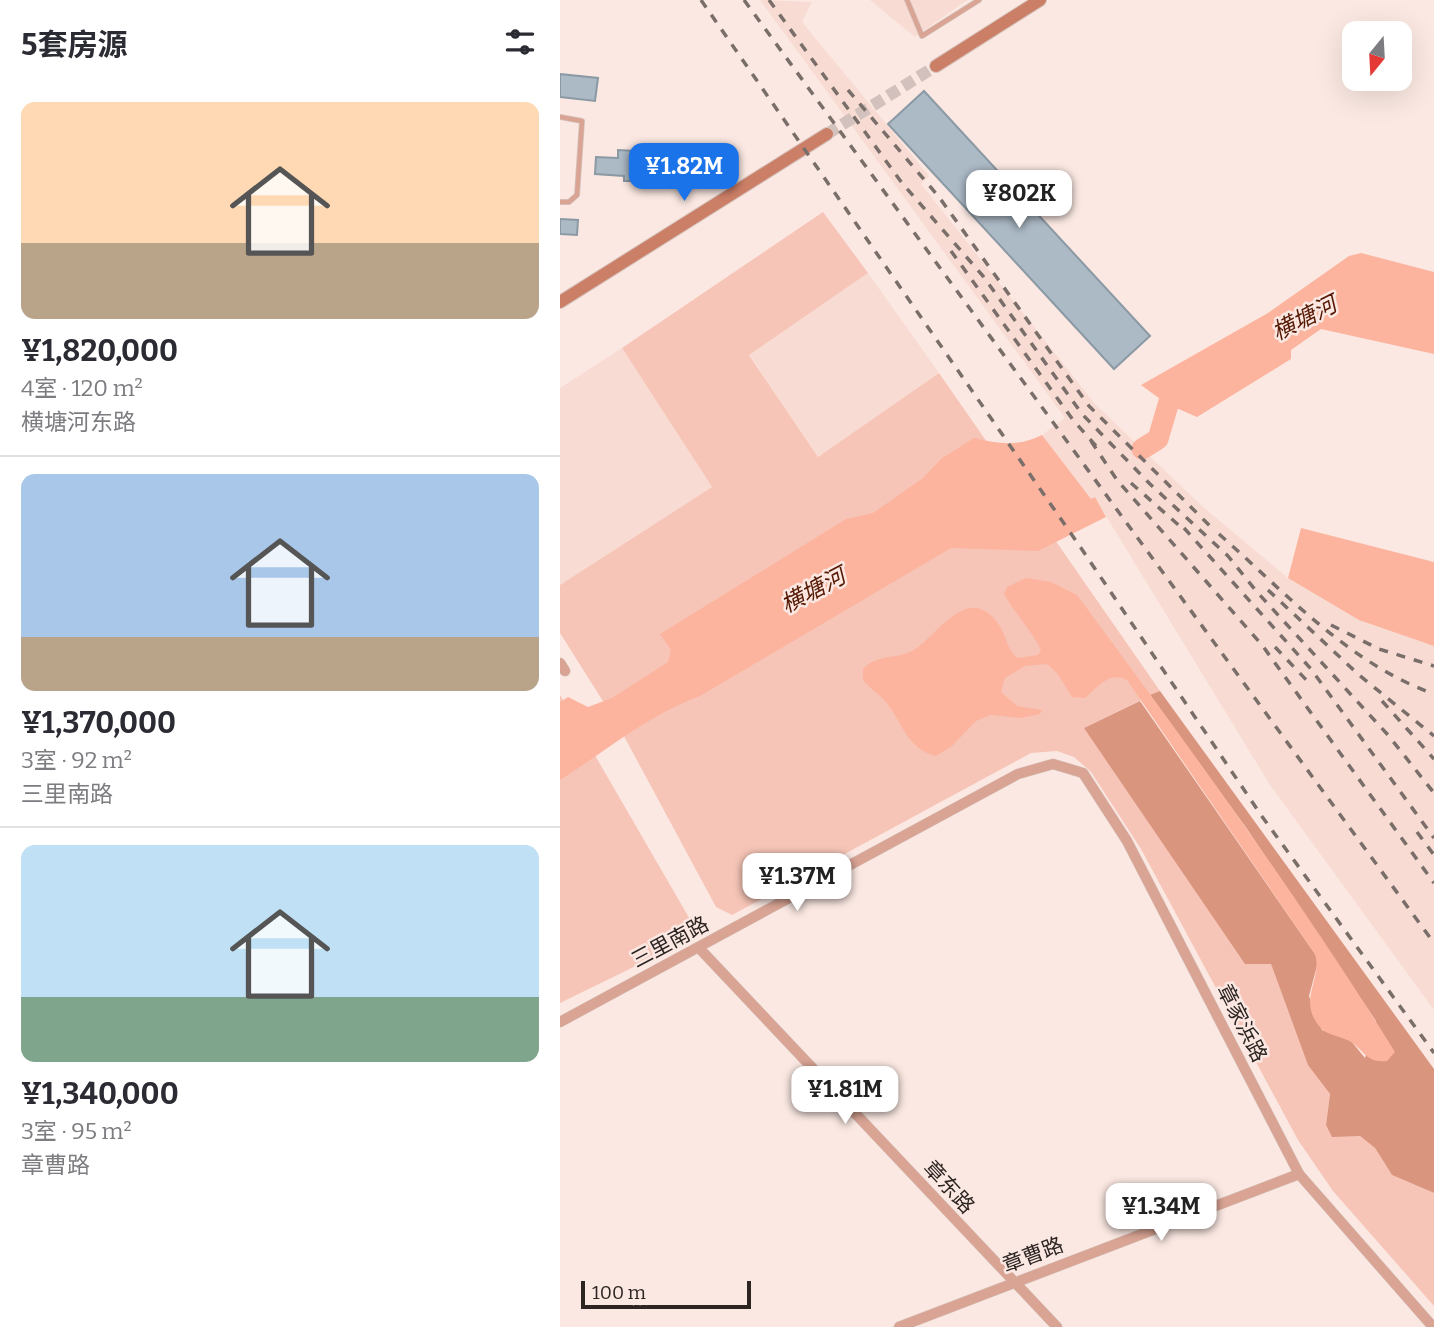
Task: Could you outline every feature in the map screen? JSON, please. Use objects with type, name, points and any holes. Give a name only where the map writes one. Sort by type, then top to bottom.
[{"type":"main road","points":[[936,66],[1040,0]]},
{"type":"main road","points":[[560,302],[827,134]]},
{"type":"street","name":"章家浜路","points":[[1018,774],[1053,764],[1083,773],[1127,842],[1299,1174],[1433,1327]]},
{"type":"street","name":"三里南路","points":[[560,1022],[700,949],[1018,774]]},
{"type":"street","name":"章东路","points":[[700,949],[1012,1283],[1057,1327]]},
{"type":"street","name":"章曹路","points":[[899,1327],[1299,1174]]},
{"type":"lane","points":[[907,0],[922,36],[979,0]]},
{"type":"lane","points":[[560,117],[582,121],[577,195],[569,202],[560,202]]},
{"type":"shaded area","points":[[760,0],[812,2],[802,22],[929,176],[921,184],[1095,404],[1202,506],[1288,578],[1434,614],[1434,1010],[1270,785],[1095,498],[1091,500],[1042,435],[1065,418]]},
{"type":"shaded area","points":[[870,0],[967,0],[915,37]]},
{"type":"shaded area","points":[[823,212],[868,273],[749,355],[818,457],[939,373],[1160,691],[1084,728],[1271,964],[1308,1064],[1330,1094],[1326,1125],[1360,1136],[1375,1148],[1392,1175],[1434,1193],[1434,1306],[1333,1191],[1298,1140],[1141,849],[1091,772],[1074,757],[1057,751],[1031,753],[732,915],[716,907],[618,725],[560,633],[560,585],[712,487],[622,348]]},
{"type":"shaded area","points":[[868,273],[939,373],[818,457],[749,354]]},
{"type":"shaded area","points":[[622,348],[712,487],[560,585],[560,388]]},
{"type":"shaded area","points":[[1160,691],[1434,1069],[1434,1193],[1392,1175],[1375,1148],[1360,1136],[1332,1137],[1326,1125],[1330,1094],[1308,1065],[1271,964],[1245,964],[1084,728],[1140,701],[1315,954],[1318,962],[1309,996],[1322,1030],[1351,1041],[1365,1058],[1376,1021],[1247,829],[1150,695]]},
{"type":"shaded area","points":[[560,695],[695,928],[691,939],[560,1003]]},
{"type":"water","points":[[1361,253],[1434,272],[1434,354],[1321,329],[1291,350],[1291,359],[1197,417],[1167,404],[1141,385],[1268,313],[1349,256]]},
{"type":"water","points":[[1042,435],[1091,499],[1095,497],[1106,517],[1038,551],[951,548],[700,696],[644,724],[560,780],[560,702],[568,697],[588,707],[612,698],[668,662],[671,650],[660,634],[846,519],[873,513],[923,478],[941,459],[974,438],[1008,443]]},
{"type":"water","points":[[1301,528],[1434,562],[1434,646],[1359,620],[1288,578]]},
{"type":"water","points":[[1026,578],[1051,582],[1077,595],[1200,763],[1358,993],[1395,1052],[1387,1061],[1370,1059],[1351,1042],[1324,1031],[1314,1018],[1310,999],[1317,963],[1315,954],[1127,680],[1115,677],[1099,685],[1085,698],[1072,697],[1057,673],[1047,664],[1025,666],[1005,678],[1001,692],[1017,706],[1042,710],[1040,714],[1020,718],[991,715],[976,721],[952,746],[936,756],[917,747],[884,700],[863,680],[863,669],[869,664],[910,652],[945,622],[966,609],[977,608],[988,613],[999,625],[1017,658],[1038,655],[1041,650],[1037,642],[1004,594],[1007,587]]},
{"type":"building","points":[[560,74],[598,78],[595,101],[560,97]]},
{"type":"building","points":[[924,91],[1150,336],[1114,369],[888,124]]},
{"type":"building","points":[[618,150],[651,152],[650,161],[667,162],[666,178],[637,176],[637,181],[624,181],[624,176],[595,174],[596,157],[618,158]]},
{"type":"building","points":[[560,219],[578,220],[577,235],[560,234]]},
{"type":"waterway","name":"横塘河","points":[[1142,449],[1158,439],[1173,388],[1182,383]]},
{"type":"tunnel","points":[[827,134],[936,66]]},
{"type":"railway","points":[[701,0],[1081,548],[1261,815],[1434,1053]]},
{"type":"railway","points":[[744,0],[1434,943]]},
{"type":"railway","points":[[769,0],[902,183],[983,276],[1082,414],[1150,484],[1228,556],[1257,592],[1388,735],[1434,793]]},
{"type":"railway","points":[[848,90],[939,197],[1089,406],[1212,528]]},
{"type":"railway","points":[[951,251],[1073,420],[1097,447]]},
{"type":"railway","points":[[1091,441],[1117,480],[1262,645],[1434,883]]},
{"type":"railway","points":[[1131,483],[1183,529]]},
{"type":"railway","points":[[1184,528],[1311,669],[1434,838]]},
{"type":"railway","points":[[1219,534],[1346,645],[1403,681],[1434,694]]},
{"type":"railway","points":[[1268,590],[1359,675],[1434,736]]},
{"type":"railway","points":[[1331,625],[1379,649],[1434,666]]},
{"type":"railway","points":[[1275,647],[1312,686]]},
{"type":"railway","points":[[1382,701],[1434,759]]},
{"type":"railway","points":[[1417,832],[1434,855]]}]
